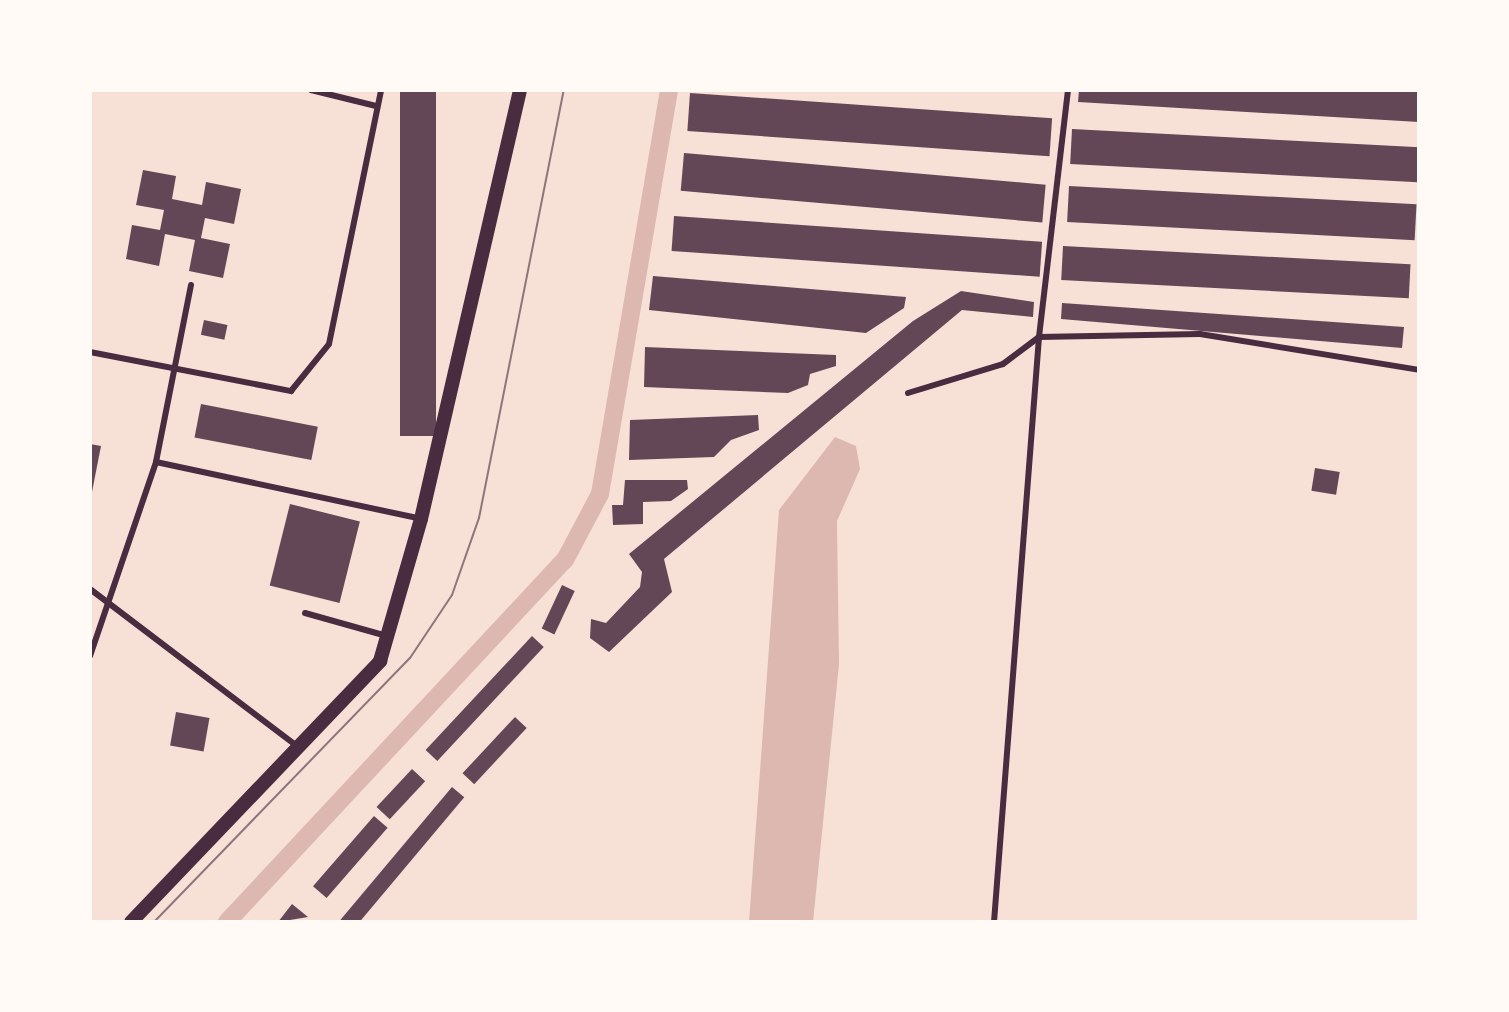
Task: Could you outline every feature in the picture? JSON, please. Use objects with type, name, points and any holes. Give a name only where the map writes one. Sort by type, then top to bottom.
[{"type":"street","points":[[131,922],[356,692],[391,637],[520,90]]},
{"type":"lane","points":[[311,90],[376,106]]},
{"type":"lane","points":[[90,352],[291,391],[329,344],[381,90]]},
{"type":"lane","points":[[994,922],[1039,337],[1068,90]]},
{"type":"lane","points":[[90,656],[156,462],[191,285]]},
{"type":"lane","points":[[908,393],[1003,364],[1039,337],[1200,334],[1419,370]]},
{"type":"lane","points":[[156,462],[421,519]]},
{"type":"lane","points":[[90,589],[109,607],[301,749]]},
{"type":"lane","points":[[305,613],[391,637]]},
{"type":"shaded area","points":[[835,437],[856,446],[860,469],[837,521],[839,664],[813,922],[749,922],[779,510]]},
{"type":"building","points":[[400,90],[436,90],[436,436],[400,436]]},
{"type":"building","points":[[1079,90],[1419,90],[1419,122],[1078,102]]},
{"type":"building","points":[[690,93],[1052,118],[1049,156],[687,131]]},
{"type":"building","points":[[1072,129],[1419,147],[1418,182],[1070,164]]},
{"type":"building","points":[[684,153],[1046,185],[1042,222],[681,191]]},
{"type":"building","points":[[143,170],[176,176],[172,199],[202,205],[206,182],[241,189],[234,224],[205,218],[201,238],[230,244],[223,278],[189,271],[195,240],[165,234],[159,266],[126,259],[132,225],[160,230],[164,210],[136,205]]},
{"type":"building","points":[[1069,186],[1417,204],[1415,240],[1067,222]]},
{"type":"building","points":[[674,216],[1042,242],[1040,277],[672,251]]},
{"type":"building","points":[[1063,246],[1411,264],[1409,298],[1061,280]]},
{"type":"building","points":[[653,276],[906,297],[904,308],[866,333],[649,310]]},
{"type":"building","points":[[961,291],[1034,302],[1033,317],[962,310],[664,559],[672,592],[609,652],[590,638],[591,619],[606,623],[640,587],[642,572],[629,554],[913,321]]},
{"type":"building","points":[[1062,303],[1404,327],[1402,348],[1061,319]]},
{"type":"building","points":[[204,320],[227,325],[224,340],[201,335]]},
{"type":"building","points":[[645,347],[836,355],[836,366],[810,374],[808,385],[788,393],[644,387]]},
{"type":"building","points":[[201,404],[318,427],[311,460],[195,437]]},
{"type":"building","points":[[758,415],[759,430],[731,440],[714,457],[629,460],[630,420]]},
{"type":"building","points":[[90,444],[101,446],[91,497],[90,497]]},
{"type":"building","points":[[1315,468],[1340,472],[1336,495],[1311,491]]},
{"type":"building","points":[[625,480],[687,480],[688,489],[671,501],[643,502],[643,524],[613,525],[612,505],[623,505]]},
{"type":"building","points":[[290,504],[360,521],[340,603],[270,586]]},
{"type":"building","points":[[562,585],[575,591],[554,634],[542,629]]},
{"type":"building","points":[[532,636],[544,647],[437,761],[426,750]]},
{"type":"building","points":[[176,712],[209,718],[204,751],[170,745]]},
{"type":"building","points":[[515,717],[527,728],[474,784],[462,773]]},
{"type":"building","points":[[412,769],[425,781],[390,819],[377,807]]},
{"type":"building","points":[[452,787],[464,797],[360,922],[339,922]]},
{"type":"building","points":[[374,816],[388,828],[327,898],[313,886]]},
{"type":"building","points":[[292,904],[308,917],[278,922]]},
{"type":"waterway","points":[[227,922],[565,560],[600,494],[669,90]]},
{"type":"tram line","points":[[154,922],[410,658],[452,595],[479,518],[564,90]]}]
